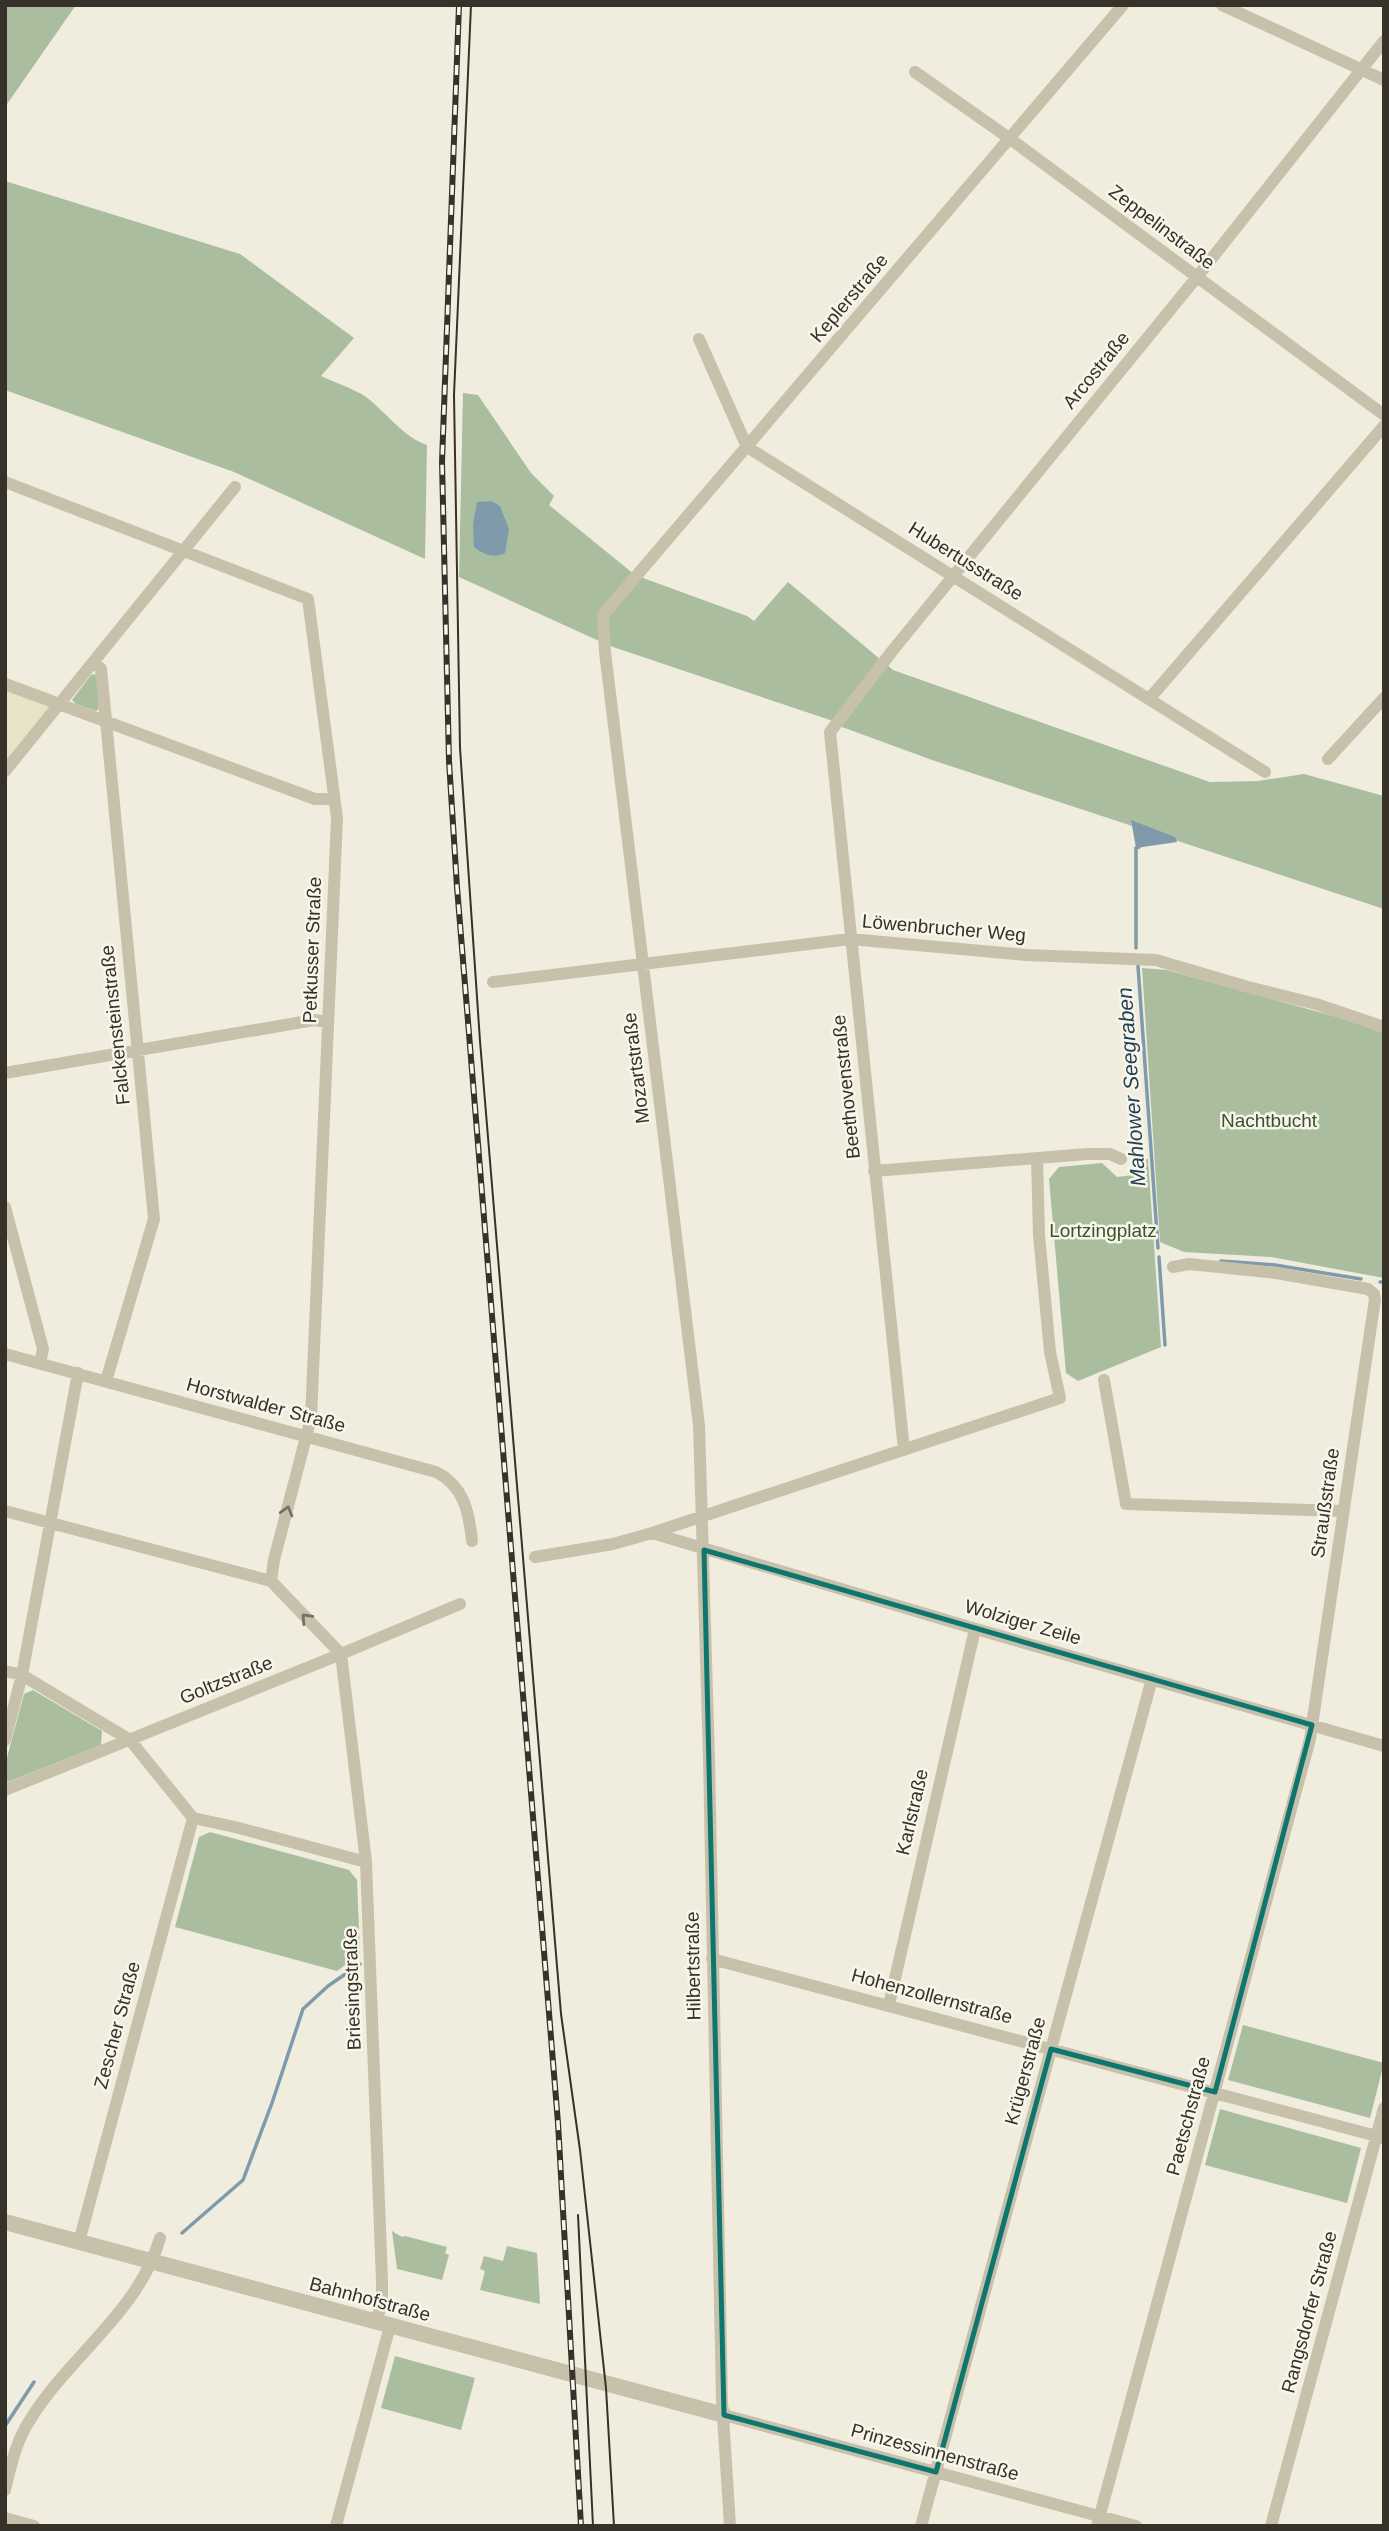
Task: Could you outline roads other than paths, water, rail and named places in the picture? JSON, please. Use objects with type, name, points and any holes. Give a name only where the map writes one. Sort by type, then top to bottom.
[{"type":"street","name":"Keplerstraße","points":[[603,615],[1124,5]]},
{"type":"street","points":[[1222,5],[1384,80]]},
{"type":"street","name":"Arcostraße","points":[[837,721],[1197,277],[1384,41]]},
{"type":"street","name":"Zeppelinstraße","points":[[915,72],[1009,138],[1384,415]]},
{"type":"street","points":[[699,339],[747,447]]},
{"type":"street","points":[[1150,698],[1384,426]]},
{"type":"street","name":"Hubertusstraße","points":[[747,447],[1265,772]]},
{"type":"street","points":[[5,482],[184,551]]},
{"type":"street","points":[[5,771],[235,486]]},
{"type":"street","name":"Petkusser Straße","points":[[184,551],[308,599],[337,818],[311,1418],[276,1551],[271,1581]]},
{"type":"street","name":"Mozartstraße","points":[[603,615],[605,652],[698,1424],[702,1516]]},
{"type":"street","name":"Falckensteinstraße","points":[[94,663],[101,669],[154,1219],[106,1381]]},
{"type":"street","points":[[5,684],[315,799],[334,799]]},
{"type":"street","points":[[1328,759],[1384,698]]},
{"type":"street","name":"Beethovenstraße","points":[[837,721],[829,736],[904,1450]]},
{"type":"street","name":"Löwenbrucher Weg","points":[[494,982],[850,939],[1026,955],[1156,960],[1256,990],[1316,1004],[1384,1027]]},
{"type":"street","points":[[5,1073],[314,1020],[328,1022]]},
{"type":"street","points":[[874,1171],[1110,1154],[1121,1159]]},
{"type":"street","points":[[535,1557],[613,1544],[652,1533],[1060,1398],[1050,1352],[1039,1235],[1037,1158]]},
{"type":"street","points":[[5,1207],[43,1349],[40,1363]]},
{"type":"street","name":"Straußstraße","points":[[1173,1267],[1189,1264],[1276,1273],[1368,1289],[1374,1294],[1312,1725]]},
{"type":"street","name":"Horstwalder Straße","points":[[5,1354],[422,1467],[443,1475],[463,1496],[472,1541]]},
{"type":"street","points":[[5,1740],[22,1675],[78,1373]]},
{"type":"street","points":[[1104,1380],[1126,1504],[1343,1511]]},
{"type":"street","points":[[5,1511],[271,1581],[341,1654]]},
{"type":"street","name":"Hilbertstraße","points":[[702,1516],[724,2415],[730,2526]]},
{"type":"street","name":"Wolziger Zeile","points":[[652,1533],[1384,1746]]},
{"type":"street","name":"Goltzstraße","points":[[5,1790],[460,1604]]},
{"type":"street","name":"Karlstraße","points":[[888,2005],[975,1629]]},
{"type":"street","name":"Briesingstraße","points":[[336,2526],[383,2324],[366,1862],[341,1654]]},
{"type":"street","points":[[5,1671],[22,1675],[130,1740],[194,1818],[366,1862]]},
{"type":"street","name":"Krügerstraße","points":[[921,2526],[1152,1679]]},
{"type":"street","name":"Paetschstraße","points":[[1098,2521],[1312,1725]]},
{"type":"street","name":"Zescher Straße","points":[[79,2242],[194,1818]]},
{"type":"street","name":"Hohenzollernstraße","points":[[712,1959],[1380,2137]]},
{"type":"street","name":"Rangsdorfer Straße","points":[[1271,2526],[1380,2137],[1384,2108]]},
{"type":"street","name":"Bahnhofstraße","points":[[5,2222],[724,2415]]},
{"type":"street","points":[[5,2490],[16,2448],[39,2406],[136,2290],[160,2238]]},
{"type":"street","name":"Prinzessinnenstraße","points":[[724,2415],[936,2472],[1098,2521],[1136,2526]]},
{"type":"street","points":[[5,2518],[34,2526]]},
{"type":"water","points":[[491,501],[500,506],[509,529],[505,553],[497,556],[485,554],[474,547],[473,524],[477,502]]},
{"type":"water","points":[[1131,820],[1175,837],[1177,842],[1136,848]]},
{"type":"waterway","name":"Mahlower Seegraben","points":[[1136,948],[1136,848],[1139,847]]},
{"type":"waterway","name":"Mahlower Seegraben","points":[[1138,966],[1158,1248]]},
{"type":"waterway","name":"Mahlower Seegraben","points":[[1159,1257],[1165,1345]]},
{"type":"waterway","points":[[1221,1261],[1275,1265],[1361,1279]]},
{"type":"waterway","points":[[182,2233],[243,2180],[303,2009],[328,1986],[360,1964]]},
{"type":"waterway","points":[[5,2426],[34,2382]]},
{"type":"tram line","points":[[471,5],[454,395],[460,748],[480,1041],[561,2014],[580,2150],[606,2388],[614,2526]]},
{"type":"tram line","points":[[578,2215],[593,2526]]},
{"type":"railway","points":[[459,5],[442,462],[449,761],[558,2123],[581,2526]]},
{"type":"park label","name":"Nachtbucht","points":[[1269,1120]]},
{"type":"park label","name":"Lortzingplatz","points":[[1103,1230]]}]
